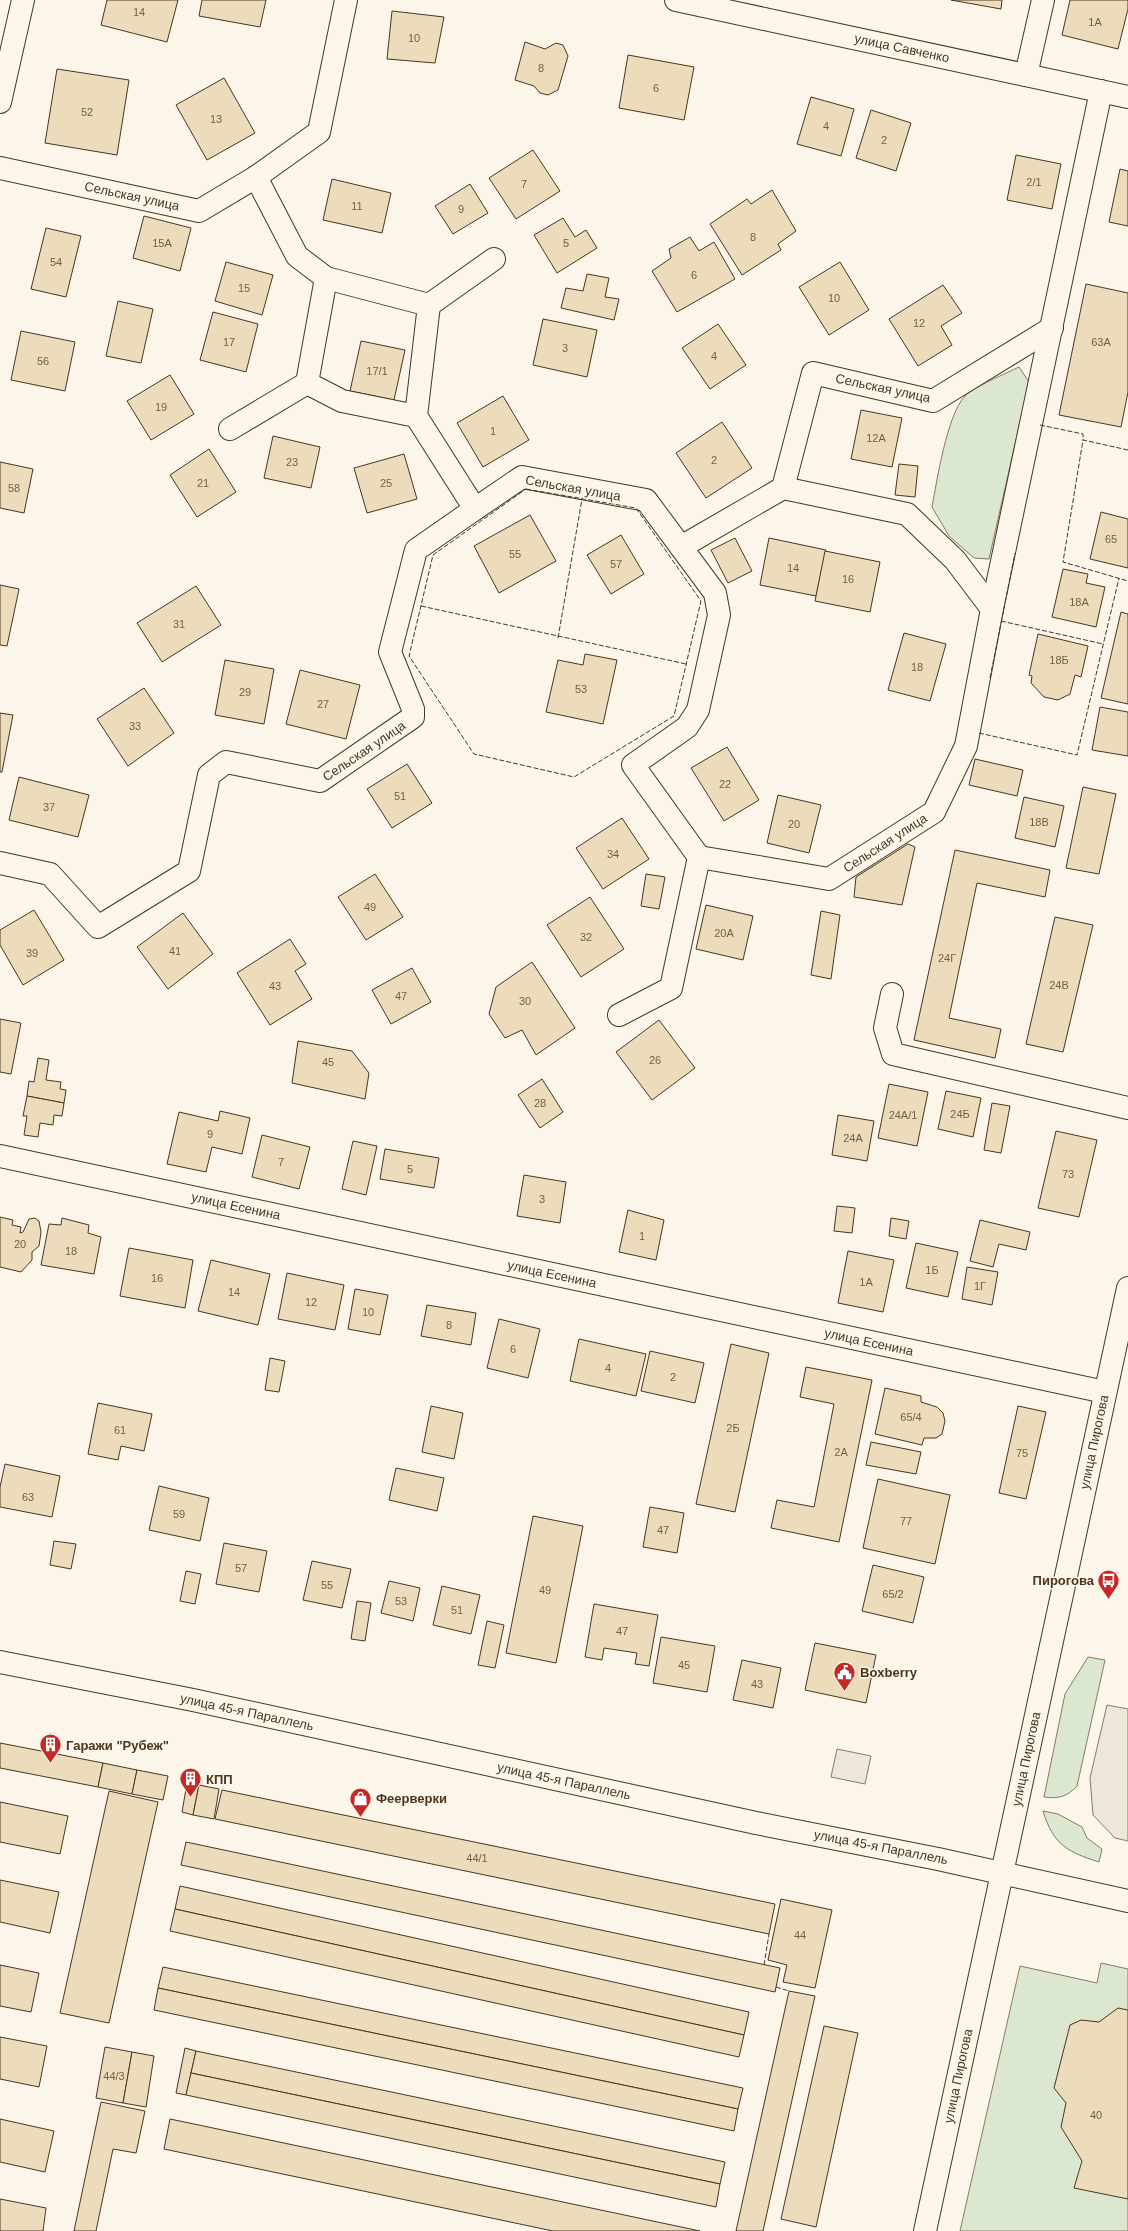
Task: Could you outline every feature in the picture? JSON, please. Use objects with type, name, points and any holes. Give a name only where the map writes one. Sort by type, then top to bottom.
[{"type":"street","points":[[0,102],[23,0]]},
{"type":"street","name":"Сельская улица","points":[[0,168],[199,211],[256,177],[319,132],[346,0]]},
{"type":"street","name":"улица Савченко","points":[[676,0],[1128,97]]},
{"type":"street","points":[[1026,75],[1043,0]]},
{"type":"street","name":"Сельская улица","points":[[0,863],[50,874],[98,928],[189,871],[209,774],[217,767],[226,762],[320,781],[412,718],[413,710],[390,652],[416,550],[522,477],[646,500],[715,593],[719,616],[698,710],[687,727],[633,765],[699,857],[829,878],[934,812],[966,746],[992,609],[1101,92]]},
{"type":"street","points":[[256,177],[298,256],[326,278],[429,305]]},
{"type":"street","points":[[475,509],[416,416],[429,305],[494,259]]},
{"type":"street","points":[[230,429],[307,383],[326,278]]},
{"type":"street","name":"Сельская улица","points":[[783,488],[813,373],[933,401],[1052,328]]},
{"type":"street","points":[[307,383],[342,402],[416,416]]},
{"type":"street","points":[[682,547],[783,488],[907,514],[955,560],[992,609]]},
{"type":"street","points":[[618,1015],[671,988],[699,857]]},
{"type":"street","points":[[892,994],[885,1028],[893,1054],[1128,1108]]},
{"type":"street","name":"улица Есенина","points":[[0,1156],[1105,1392]]},
{"type":"street","name":"улица Пирогова","points":[[925,2231],[1003,1873],[1016,1802],[1128,1288]]},
{"type":"street","name":"улица 45-я Параллель","points":[[0,1662],[201,1702],[756,1823],[834,1837],[1128,1901]]},
{"type":"green space","points":[[1019,367],[1029,382],[989,559],[974,558],[949,536],[932,507],[944,448],[953,418],[965,396],[982,384]]},
{"type":"green space","points":[[1088,1657],[1105,1660],[1077,1786],[1066,1795],[1054,1798],[1044,1797],[1065,1694]]},
{"type":"green space","points":[[1043,1811],[1058,1814],[1082,1827],[1087,1838],[1102,1849],[1099,1862],[1078,1854],[1063,1845],[1051,1831]]},
{"type":"green space","points":[[1101,1963],[1128,1969],[1128,2231],[960,2231],[1020,1966],[1097,1983]]},
{"type":"shaded area","points":[[1107,1705],[1128,1709],[1128,1841],[1115,1838],[1093,1815],[1090,1778]]},
{"type":"shaded area","points":[[837,1749],[871,1756],[865,1784],[831,1777]]},
{"type":"building","points":[[107,0],[178,0],[167,42],[101,25]]},
{"type":"building","points":[[202,0],[266,0],[260,27],[199,16]]},
{"type":"building","points":[[951,0],[1002,0],[1001,9]]},
{"type":"building","points":[[1070,0],[1128,0],[1128,9],[1118,49],[1062,35]]},
{"type":"building","points":[[392,11],[444,17],[435,63],[387,59]]},
{"type":"building","points":[[525,42],[545,49],[556,43],[563,45],[568,56],[558,90],[548,95],[540,93],[534,86],[515,80]]},
{"type":"building","points":[[628,55],[694,67],[684,120],[619,108]]},
{"type":"building","points":[[57,69],[129,80],[117,155],[45,143]]},
{"type":"building","points":[[224,78],[255,133],[207,160],[176,105]]},
{"type":"building","points":[[811,97],[854,109],[841,156],[797,144]]},
{"type":"building","points":[[871,110],[911,123],[896,171],[856,158]]},
{"type":"building","points":[[533,150],[560,191],[516,219],[489,178]]},
{"type":"building","points":[[1016,155],[1061,164],[1052,209],[1007,200]]},
{"type":"building","points":[[1120,169],[1128,171],[1128,226],[1109,222]]},
{"type":"building","points":[[332,179],[391,193],[382,233],[323,220]]},
{"type":"building","points":[[470,184],[488,213],[453,234],[435,206]]},
{"type":"building","points":[[772,190],[796,231],[778,244],[781,250],[742,275],[710,224],[747,199],[751,204]]},
{"type":"building","points":[[144,216],[191,228],[180,271],[133,258]]},
{"type":"building","points":[[563,218],[575,237],[586,230],[597,248],[557,273],[534,235]]},
{"type":"building","points":[[46,228],[81,236],[66,297],[31,289]]},
{"type":"building","points":[[690,237],[699,251],[714,242],[735,279],[677,312],[652,271],[671,258],[669,249]]},
{"type":"building","points":[[226,262],[273,275],[262,315],[215,301]]},
{"type":"building","points":[[840,262],[869,310],[829,335],[799,287]]},
{"type":"building","points":[[587,274],[609,278],[605,297],[619,299],[614,320],[561,308],[566,288],[583,291]]},
{"type":"building","points":[[1086,284],[1128,293],[1128,392],[1121,427],[1059,415]]},
{"type":"building","points":[[943,285],[962,313],[941,326],[952,345],[918,366],[889,319]]},
{"type":"building","points":[[118,301],[153,309],[141,363],[106,356]]},
{"type":"building","points":[[213,312],[258,324],[246,372],[200,360]]},
{"type":"building","points":[[543,319],[597,330],[587,377],[533,365]]},
{"type":"building","points":[[718,324],[746,365],[710,389],[682,348]]},
{"type":"building","points":[[21,331],[75,342],[65,391],[11,380]]},
{"type":"building","points":[[361,341],[405,350],[394,400],[350,391]]},
{"type":"building","points":[[170,375],[194,414],[151,440],[127,401]]},
{"type":"building","points":[[503,396],[529,440],[483,467],[457,423]]},
{"type":"building","points":[[861,410],[902,418],[892,467],[851,459]]},
{"type":"building","points":[[722,422],[752,468],[706,498],[676,453]]},
{"type":"building","points":[[273,436],[320,447],[311,488],[264,478]]},
{"type":"building","points":[[209,449],[236,492],[197,517],[170,475]]},
{"type":"building","points":[[404,454],[417,499],[367,513],[354,468]]},
{"type":"building","points":[[0,462],[33,469],[24,513],[0,508]]},
{"type":"building","points":[[899,464],[918,466],[915,497],[895,495]]},
{"type":"building","points":[[1101,512],[1128,519],[1128,568],[1090,559]]},
{"type":"building","points":[[530,515],[556,561],[499,593],[474,546]]},
{"type":"building","points":[[621,535],[644,574],[611,594],[587,555]]},
{"type":"building","points":[[735,538],[752,571],[728,583],[711,550]]},
{"type":"building","points":[[769,538],[826,550],[816,596],[760,585]]},
{"type":"building","points":[[825,551],[880,562],[870,612],[815,601]]},
{"type":"building","points":[[1063,569],[1088,574],[1086,583],[1105,587],[1096,627],[1052,617]]},
{"type":"building","points":[[0,585],[19,589],[7,646],[0,645]]},
{"type":"building","points":[[196,586],[221,625],[162,662],[137,623]]},
{"type":"building","points":[[1121,612],[1128,614],[1128,704],[1101,698]]},
{"type":"building","points":[[904,633],[946,644],[930,701],[888,690]]},
{"type":"building","points":[[1038,634],[1088,646],[1081,677],[1075,675],[1070,694],[1058,700],[1044,697],[1031,683],[1032,676],[1029,675]]},
{"type":"building","points":[[585,654],[617,660],[603,724],[546,712],[558,660],[583,665]]},
{"type":"building","points":[[225,660],[274,669],[264,724],[215,715]]},
{"type":"building","points":[[300,670],[360,685],[346,739],[286,724]]},
{"type":"building","points":[[144,688],[174,733],[128,766],[97,719]]},
{"type":"building","points":[[1100,707],[1128,712],[1128,756],[1092,750]]},
{"type":"building","points":[[0,713],[13,715],[2,772],[0,772]]},
{"type":"building","points":[[727,747],[759,800],[724,821],[691,768]]},
{"type":"building","points":[[975,759],[1023,770],[1017,796],[969,785]]},
{"type":"building","points":[[407,764],[432,803],[392,828],[367,789]]},
{"type":"building","points":[[19,777],[89,795],[78,837],[9,820]]},
{"type":"building","points":[[1083,787],[1116,794],[1099,874],[1066,868]]},
{"type":"building","points":[[778,795],[821,805],[809,853],[767,843]]},
{"type":"building","points":[[1024,797],[1064,806],[1055,847],[1015,838]]},
{"type":"building","points":[[622,818],[649,859],[603,889],[576,848]]},
{"type":"building","points":[[908,844],[915,847],[902,905],[854,897],[856,877]]},
{"type":"building","points":[[955,850],[1050,870],[1045,897],[977,883],[949,1018],[1001,1029],[995,1058],[914,1040]]},
{"type":"building","points":[[375,874],[403,917],[366,940],[338,897]]},
{"type":"building","points":[[646,874],[665,877],[659,909],[641,906]]},
{"type":"building","points":[[590,897],[624,949],[581,977],[547,925]]},
{"type":"building","points":[[706,905],[753,916],[743,960],[696,949]]},
{"type":"building","points":[[34,910],[64,960],[23,985],[0,945],[0,930]]},
{"type":"building","points":[[821,911],[840,915],[831,979],[811,975]]},
{"type":"building","points":[[183,913],[213,954],[168,989],[137,947]]},
{"type":"building","points":[[1055,917],[1093,925],[1063,1052],[1026,1044]]},
{"type":"building","points":[[290,939],[306,964],[295,971],[312,999],[270,1025],[237,973]]},
{"type":"building","points":[[532,962],[575,1028],[536,1055],[522,1030],[505,1038],[489,1014],[496,987]]},
{"type":"building","points":[[412,968],[431,1002],[391,1024],[372,990]]},
{"type":"building","points":[[0,1019],[21,1023],[11,1074],[0,1072]]},
{"type":"building","points":[[659,1020],[695,1068],[652,1100],[616,1052]]},
{"type":"building","points":[[298,1041],[352,1051],[369,1073],[365,1099],[292,1083]]},
{"type":"building","points":[[38,1058],[49,1060],[46,1080],[61,1082],[60,1089],[66,1090],[64,1103],[27,1096],[29,1081],[34,1082]]},
{"type":"building","points":[[542,1079],[563,1112],[540,1128],[518,1095]]},
{"type":"building","points":[[889,1084],[928,1092],[917,1146],[878,1138]]},
{"type":"building","points":[[946,1091],[981,1098],[973,1137],[938,1129]]},
{"type":"building","points":[[27,1096],[64,1103],[62,1116],[54,1115],[53,1125],[40,1123],[38,1137],[24,1135],[27,1116],[23,1116]]},
{"type":"building","points":[[992,1103],[1010,1106],[1001,1153],[984,1150]]},
{"type":"building","points":[[220,1111],[250,1118],[242,1154],[212,1147],[206,1172],[167,1164],[179,1112],[218,1121]]},
{"type":"building","points":[[838,1115],[874,1121],[867,1161],[832,1155]]},
{"type":"building","points":[[1056,1131],[1097,1140],[1079,1217],[1038,1208]]},
{"type":"building","points":[[262,1135],[310,1147],[299,1189],[252,1177]]},
{"type":"building","points":[[353,1141],[377,1146],[366,1195],[342,1189]]},
{"type":"building","points":[[385,1149],[439,1158],[434,1188],[380,1179]]},
{"type":"building","points":[[524,1175],[566,1182],[560,1223],[517,1216]]},
{"type":"building","points":[[837,1206],[855,1208],[852,1233],[834,1231]]},
{"type":"building","points":[[628,1210],[664,1220],[656,1260],[619,1252]]},
{"type":"building","points":[[0,1217],[13,1220],[12,1225],[21,1227],[20,1233],[23,1232],[29,1219],[35,1218],[39,1221],[41,1232],[39,1246],[32,1252],[32,1260],[21,1272],[0,1267]]},
{"type":"building","points":[[62,1218],[89,1225],[88,1233],[101,1237],[94,1274],[41,1265],[49,1224],[61,1225]]},
{"type":"building","points":[[891,1218],[909,1221],[906,1239],[889,1236]]},
{"type":"building","points":[[980,1220],[1030,1232],[1026,1250],[999,1244],[993,1267],[970,1261]]},
{"type":"building","points":[[916,1243],[958,1252],[948,1297],[906,1288]]},
{"type":"building","points":[[129,1248],[193,1260],[185,1308],[120,1296]]},
{"type":"building","points":[[848,1251],[894,1260],[883,1312],[838,1303]]},
{"type":"building","points":[[211,1260],[270,1274],[258,1325],[198,1311]]},
{"type":"building","points":[[967,1267],[998,1272],[992,1305],[962,1299]]},
{"type":"building","points":[[287,1273],[344,1285],[335,1330],[278,1319]]},
{"type":"building","points":[[355,1289],[388,1295],[380,1335],[348,1329]]},
{"type":"building","points":[[427,1305],[476,1313],[471,1345],[421,1336]]},
{"type":"building","points":[[499,1319],[540,1329],[528,1378],[487,1368]]},
{"type":"building","points":[[579,1339],[646,1354],[636,1396],[570,1381]]},
{"type":"building","points":[[731,1344],[769,1353],[735,1512],[696,1504]]},
{"type":"building","points":[[650,1351],[704,1363],[695,1403],[641,1391]]},
{"type":"building","points":[[270,1358],[285,1361],[279,1392],[265,1390]]},
{"type":"building","points":[[806,1367],[872,1380],[839,1542],[771,1528],[777,1500],[814,1507],[834,1404],[800,1397]]},
{"type":"building","points":[[885,1388],[921,1396],[921,1402],[937,1407],[943,1413],[945,1421],[942,1434],[936,1438],[924,1438],[922,1445],[875,1434]]},
{"type":"building","points":[[98,1403],[152,1414],[144,1451],[121,1446],[118,1460],[88,1454]]},
{"type":"building","points":[[431,1406],[463,1413],[454,1459],[422,1452]]},
{"type":"building","points":[[1018,1406],[1046,1412],[1026,1499],[999,1493]]},
{"type":"building","points":[[871,1442],[921,1452],[916,1474],[866,1465]]},
{"type":"building","points":[[5,1464],[60,1476],[52,1517],[0,1507],[0,1487]]},
{"type":"building","points":[[396,1468],[444,1478],[437,1511],[389,1500]]},
{"type":"building","points":[[878,1479],[950,1495],[935,1564],[863,1548]]},
{"type":"building","points":[[159,1486],[209,1498],[200,1541],[149,1530]]},
{"type":"building","points":[[650,1507],[684,1513],[677,1553],[643,1547]]},
{"type":"building","points":[[533,1516],[583,1526],[556,1663],[506,1653]]},
{"type":"building","points":[[54,1541],[76,1544],[71,1569],[50,1565]]},
{"type":"building","points":[[224,1543],[267,1551],[259,1592],[216,1584]]},
{"type":"building","points":[[312,1561],[351,1569],[342,1608],[303,1600]]},
{"type":"building","points":[[873,1565],[924,1577],[913,1623],[862,1611]]},
{"type":"building","points":[[186,1571],[201,1574],[195,1604],[180,1601]]},
{"type":"building","points":[[389,1581],[420,1588],[413,1621],[381,1613]]},
{"type":"building","points":[[442,1586],[480,1595],[471,1634],[433,1625]]},
{"type":"building","points":[[357,1601],[371,1603],[365,1641],[351,1639]]},
{"type":"building","points":[[594,1604],[658,1615],[649,1666],[635,1664],[637,1653],[604,1648],[602,1660],[585,1657]]},
{"type":"building","points":[[487,1621],[504,1625],[495,1668],[478,1665]]},
{"type":"building","points":[[661,1637],[715,1646],[707,1692],[653,1683]]},
{"type":"building","points":[[815,1643],[876,1655],[866,1703],[805,1690]]},
{"type":"building","points":[[742,1660],[781,1668],[773,1708],[733,1700]]},
{"type":"building","name":"Гаражи \"Рубеж\"","points":[[0,1743],[103,1763],[98,1787],[0,1768]]},
{"type":"building","points":[[103,1763],[137,1770],[132,1794],[98,1787]]},
{"type":"building","points":[[137,1770],[168,1776],[163,1800],[132,1794]]},
{"type":"building","name":"КПП","points":[[187,1783],[199,1785],[193,1815],[182,1812]]},
{"type":"building","points":[[199,1785],[219,1789],[214,1819],[193,1815]]},
{"type":"building","points":[[222,1790],[775,1904],[769,1934],[215,1819]]},
{"type":"building","points":[[109,1791],[158,1802],[109,2023],[60,2013]]},
{"type":"building","points":[[0,1802],[68,1816],[60,1854],[0,1842]]},
{"type":"building","points":[[186,1842],[780,1968],[775,1992],[181,1865]]},
{"type":"building","points":[[0,1880],[59,1892],[50,1933],[0,1922]]},
{"type":"building","points":[[180,1886],[749,2012],[744,2035],[175,1909]]},
{"type":"building","points":[[781,1899],[832,1910],[815,1988],[783,1982],[787,1965],[768,1960]]},
{"type":"building","points":[[175,1909],[744,2035],[739,2057],[170,1931]]},
{"type":"building","points":[[0,1965],[39,1973],[31,2012],[0,2006]]},
{"type":"building","points":[[163,1967],[743,2088],[738,2109],[158,1988]]},
{"type":"building","points":[[158,1988],[738,2109],[734,2131],[154,2010]]},
{"type":"building","points":[[789,1991],[815,1996],[763,2231],[736,2231]]},
{"type":"building","points":[[1118,2008],[1128,2010],[1128,2199],[1074,2188],[1082,2161],[1061,2127],[1066,2103],[1054,2088],[1070,2025],[1081,2020],[1099,2022]]},
{"type":"building","points":[[824,2026],[858,2033],[816,2227],[781,2219]]},
{"type":"building","points":[[0,2037],[47,2046],[39,2087],[0,2079]]},
{"type":"building","points":[[105,2047],[132,2052],[123,2103],[96,2098]]},
{"type":"building","points":[[185,2048],[196,2051],[186,2095],[176,2093]]},
{"type":"building","points":[[196,2051],[725,2162],[720,2184],[191,2073]]},
{"type":"building","points":[[132,2052],[154,2056],[146,2107],[123,2103]]},
{"type":"building","points":[[191,2073],[720,2184],[716,2207],[186,2095]]},
{"type":"building","points":[[101,2102],[145,2111],[136,2153],[113,2149],[96,2231],[74,2231]]},
{"type":"building","points":[[0,2119],[54,2131],[45,2172],[0,2162]]},
{"type":"building","points":[[170,2119],[700,2231],[553,2231],[164,2149]]},
{"type":"building","points":[[0,2199],[46,2208],[43,2231],[0,2231]]},
{"type":"fence","points":[[1040,425],[1083,434],[1083,440]]},
{"type":"fence","points":[[1128,450],[1083,440],[1063,562],[1128,581]]},
{"type":"fence","points":[[526,489],[636,508],[701,601],[674,716],[574,777],[474,754],[409,656],[433,555],[526,489]]},
{"type":"fence","points":[[558,638],[582,499]]},
{"type":"fence","points":[[990,678],[1015,553]]},
{"type":"fence","points":[[979,733],[1077,755],[1119,578]]},
{"type":"fence","points":[[421,606],[686,664]]},
{"type":"fence","points":[[1001,621],[1103,644]]},
{"type":"fence","points":[[764,1965],[769,1934]]},
{"type":"fence","points":[[776,1987],[789,1991]]},
{"type":"place","name":"Пирогова","points":[[1109,1600]]},
{"type":"place","name":"Boxberry","points":[[845,1692]]},
{"type":"place","name":"Гаражи \"Рубеж\"","points":[[51,1764]]},
{"type":"place","name":"КПП","points":[[191,1798]]},
{"type":"place","name":"Феерверки","points":[[361,1818]]}]
